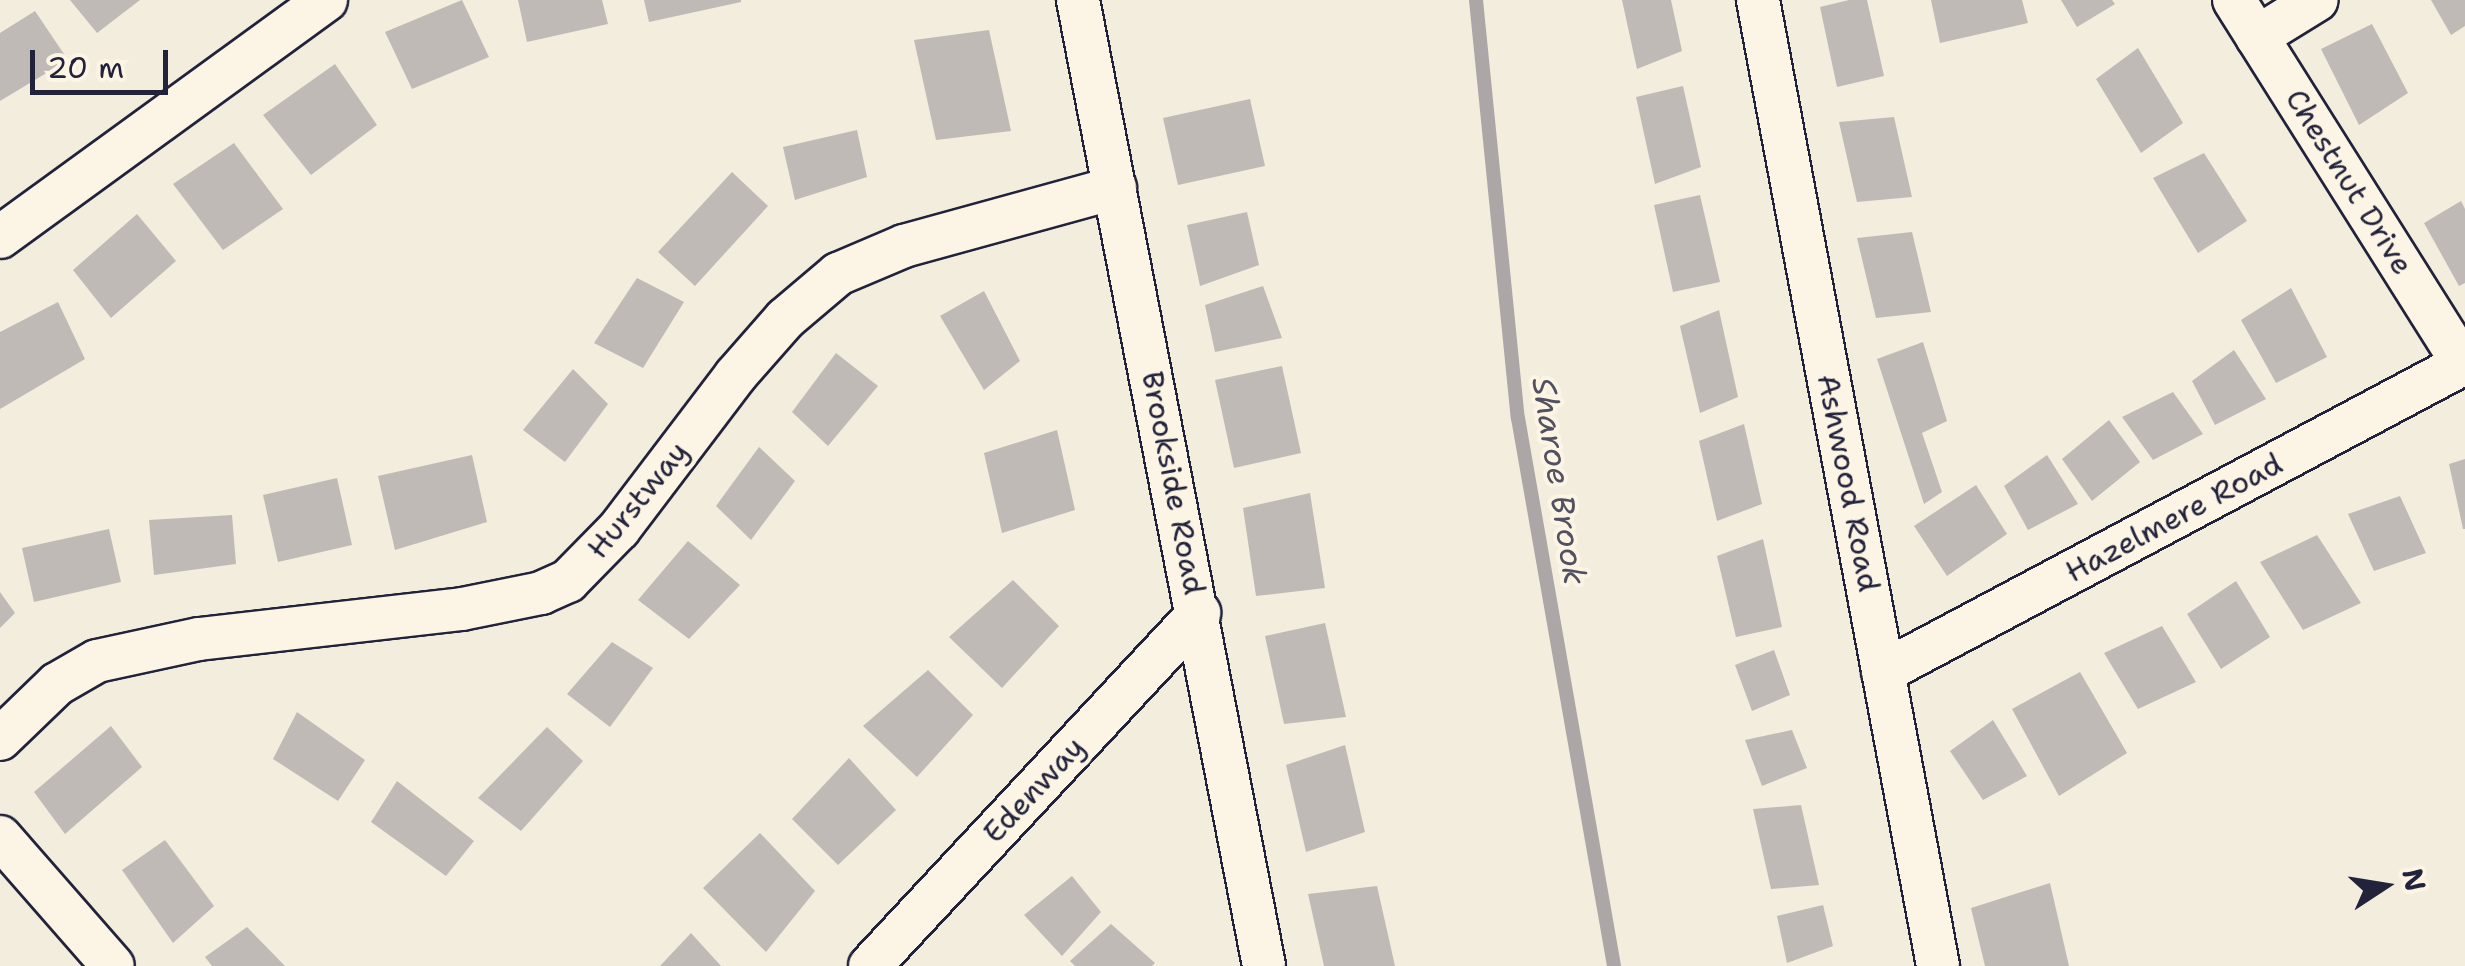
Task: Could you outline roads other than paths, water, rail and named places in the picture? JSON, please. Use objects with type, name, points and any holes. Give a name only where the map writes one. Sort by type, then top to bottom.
[{"type":"street","points":[[0,237],[326,0]]},
{"type":"street","name":"Brookside Road","points":[[1078,0],[1264,966]]},
{"type":"street","name":"Ashwood Road","points":[[1758,0],[1938,966]]},
{"type":"street","name":"Chestnut Drive","points":[[2234,0],[2464,364]]},
{"type":"street","points":[[2258,37],[2317,0]]},
{"type":"street","name":"Hurstway","points":[[0,739],[58,684],[97,662],[200,639],[462,609],[541,594],[568,581],[619,529],[747,362],[785,319],[838,274],[904,246],[1114,188]]},
{"type":"street","name":"Hazelmere Road","points":[[1883,672],[2464,364]]},
{"type":"street","name":"Edenway","points":[[870,966],[1199,614]]},
{"type":"street","points":[[0,838],[113,966]]},
{"type":"waterway","name":"Sharoe Brook","points":[[1476,0],[1518,418],[1614,966]]}]
